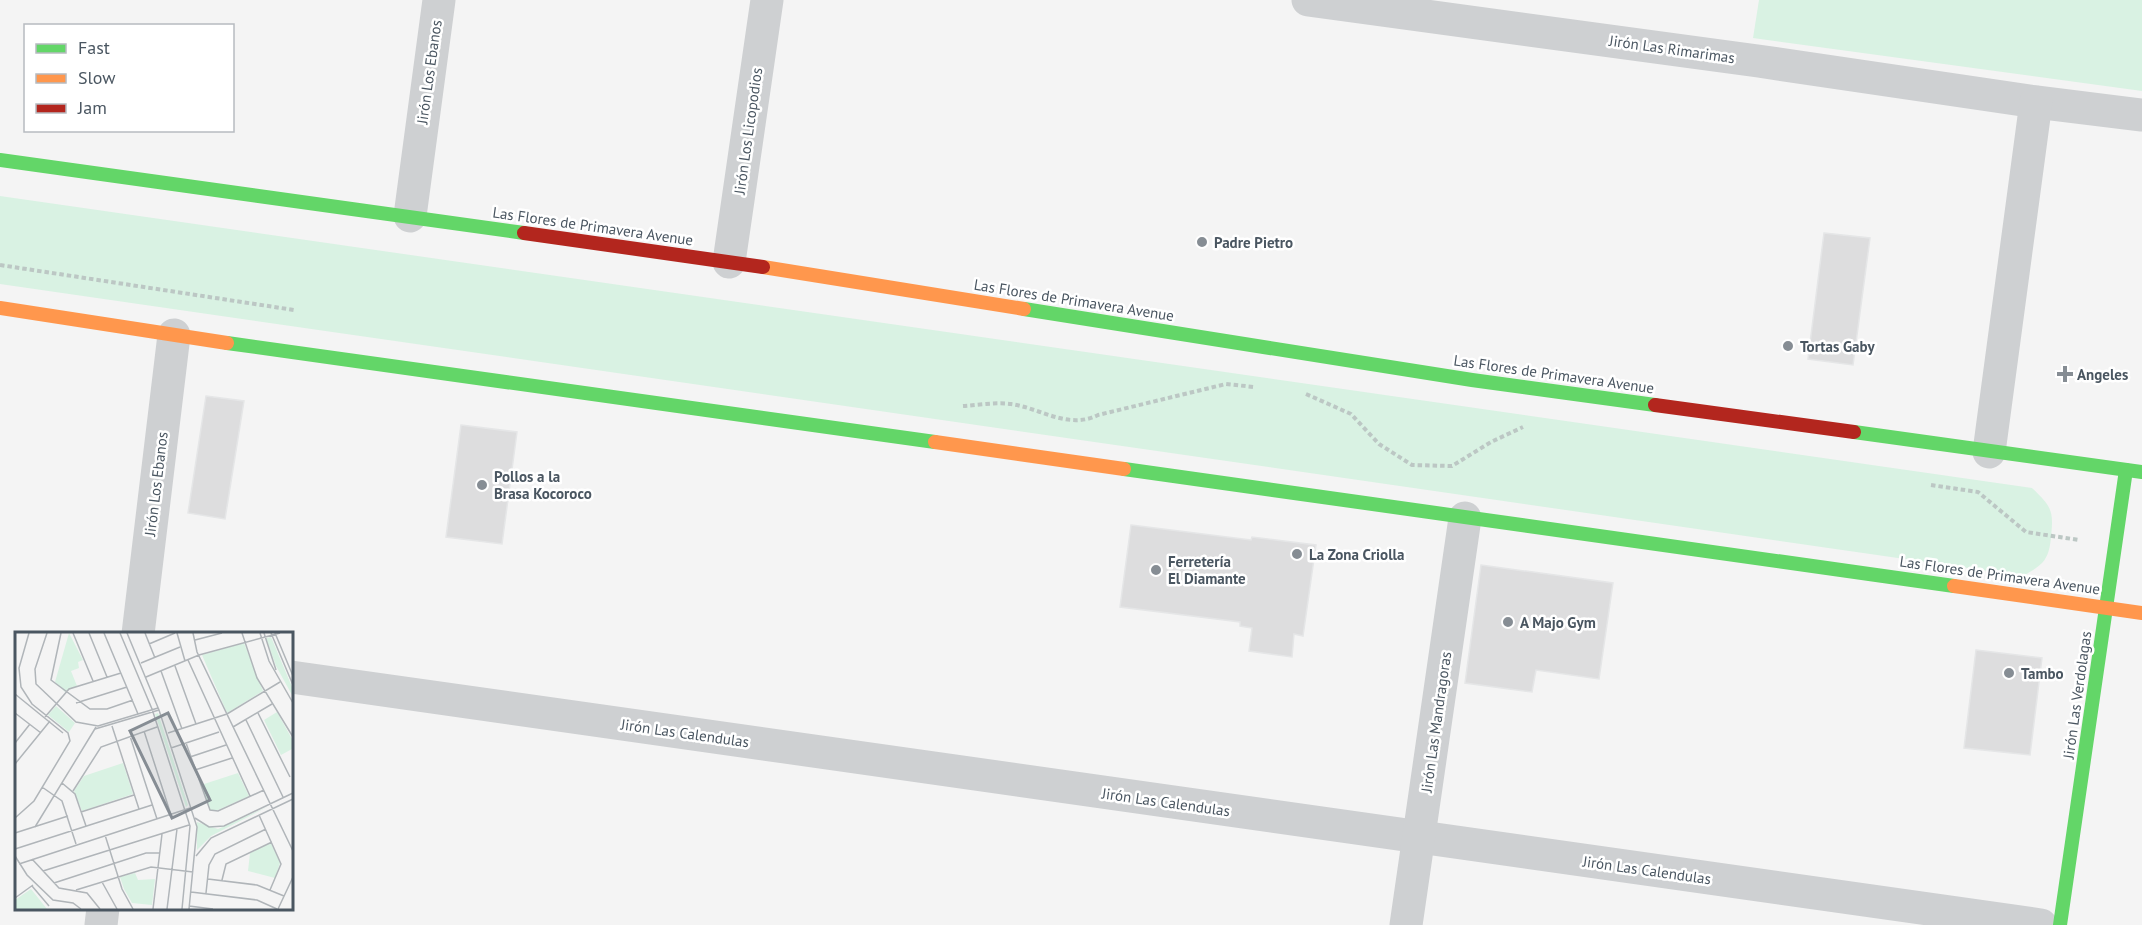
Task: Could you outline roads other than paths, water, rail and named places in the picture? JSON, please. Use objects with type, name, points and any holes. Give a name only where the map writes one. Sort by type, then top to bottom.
[{"type":"main road","name":"Las Flores de Primavera Avenue","points":[[0,160],[729,261],[1472,380],[2142,472]]},
{"type":"main road","name":"Las Flores de Primavera Avenue","points":[[0,308],[174,335],[2142,613]]},
{"type":"main road","name":"Jirón Las Verdolagas","points":[[2060,925],[2126,470]]},
{"type":"street","name":"Jirón Los Ebanos","points":[[410,216],[439,0]]},
{"type":"street","name":"Jirón Los Licopodios","points":[[729,261],[767,0]]},
{"type":"street","name":"Jirón Las Rimarimas","points":[[1308,0],[1415,7],[1758,61],[2036,102],[2142,115]]},
{"type":"street","points":[[1989,452],[2036,102]]},
{"type":"street","name":"Jirón Los Ebanos","points":[[138,632],[174,335]]},
{"type":"street","name":"Jirón Las Mandragoras","points":[[1406,925],[1466,518]]},
{"type":"street","name":"Jirón Las Calendulas","points":[[292,677],[2041,925]]},
{"type":"street","points":[[100,925],[103,910]]},
{"type":"place","name":"Padre Pietro","points":[[1202,242]]},
{"type":"place","name":"Tortas Gaby","points":[[1788,346]]},
{"type":"place","name":"Angeles","points":[[2065,374]]},
{"type":"place","name":"Pollos a la Brasa Kocoroco","points":[[482,485]]},
{"type":"place","name":"La Zona Criolla","points":[[1297,554]]},
{"type":"place","name":"Ferretería El Diamante","points":[[1156,570]]},
{"type":"place","name":"A Majo Gym","points":[[1508,622]]},
{"type":"place","name":"Tambo","points":[[2009,673]]}]
